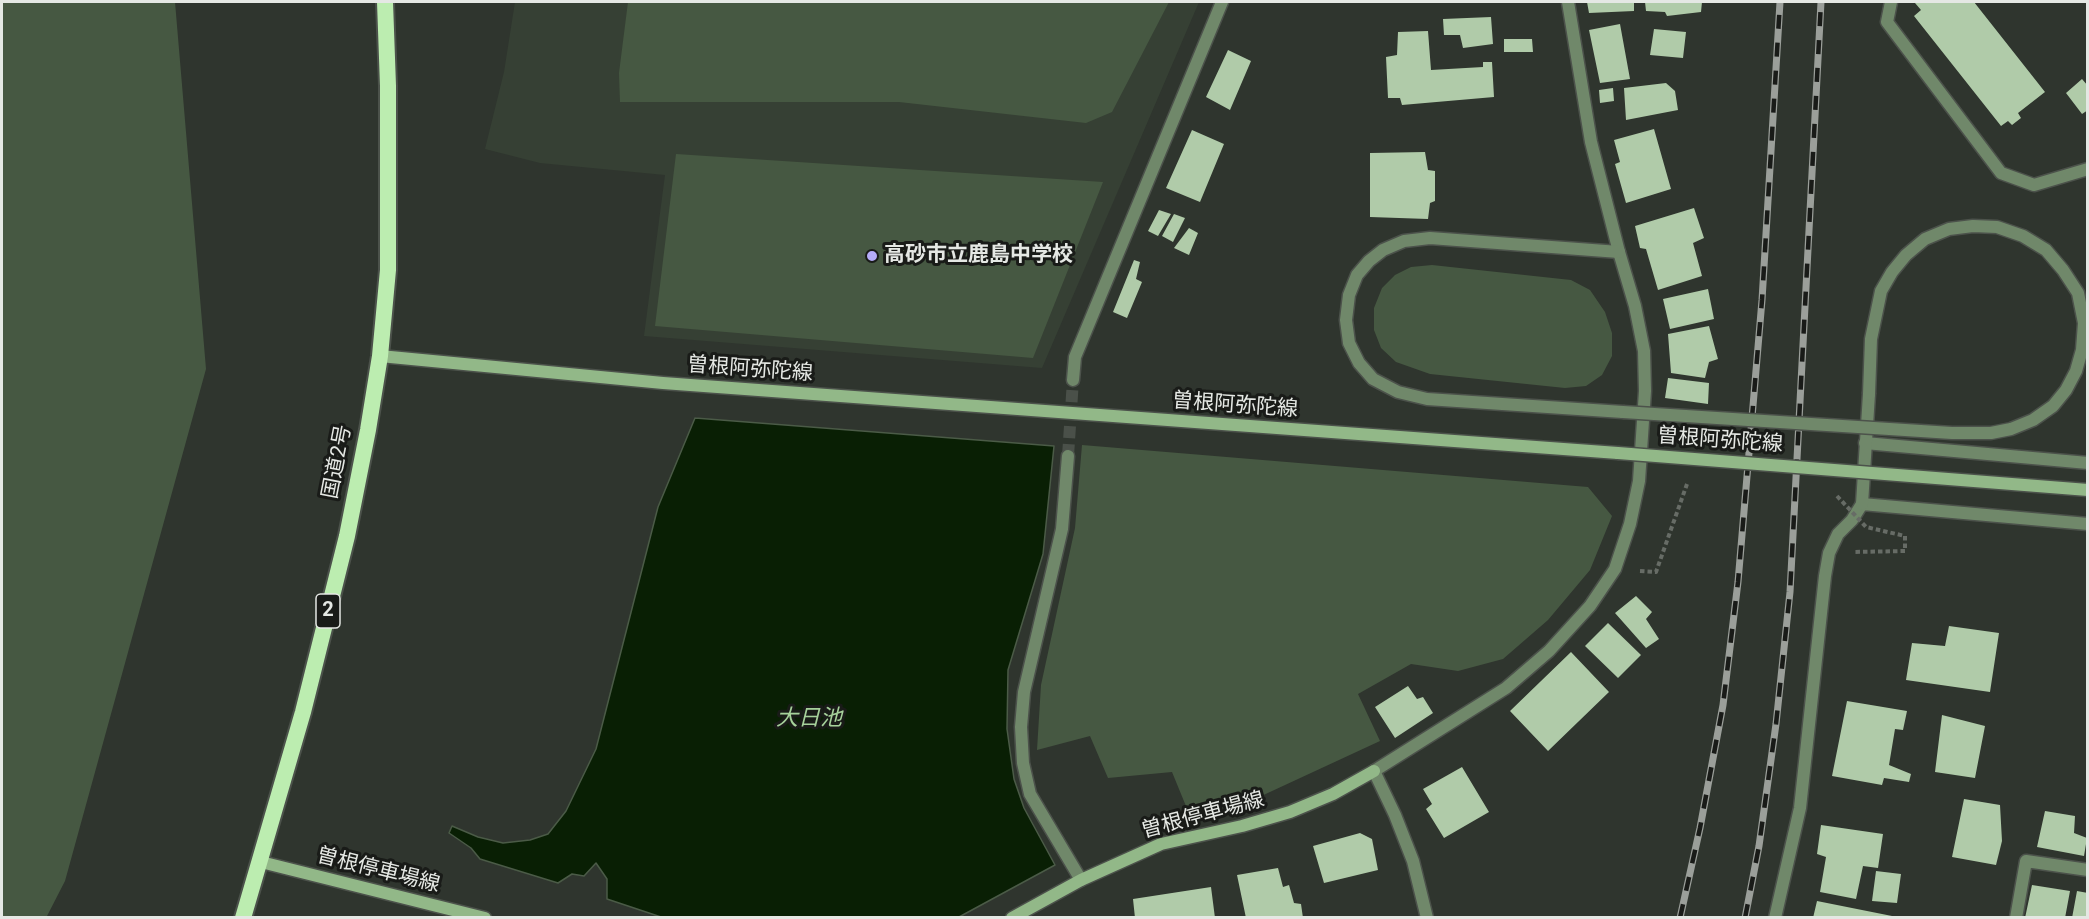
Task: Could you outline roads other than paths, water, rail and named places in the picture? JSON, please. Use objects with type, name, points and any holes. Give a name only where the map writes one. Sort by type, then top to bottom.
[{"type":"highway","name":"国道2号","points":[[243,918],[303,712],[347,536],[380,356],[388,270],[388,86],[385,2]]},
{"type":"main road","name":"曽根阿弥陀線","points":[[380,356],[663,383],[2088,490]]},
{"type":"main road","name":"曽根停車場線","points":[[1012,918],[1081,880],[1161,844],[1242,826],[1290,812],[1333,794],[1374,771]]},
{"type":"main road","name":"曽根停車場線","points":[[261,862],[485,918]]},
{"type":"street","points":[[1073,380],[1076,357],[1222,2]]},
{"type":"street","points":[[1427,918],[1413,861],[1374,771],[1506,688],[1550,651],[1590,606],[1615,569],[1630,524],[1639,481],[1645,391],[1644,351],[1635,306],[1591,142],[1568,2]]},
{"type":"street","points":[[1891,2],[1887,22],[2001,173],[2034,185],[2088,168]]},
{"type":"street","points":[[1619,252],[1430,238],[1404,241],[1383,250],[1357,275],[1349,295],[1346,320],[1349,343],[1359,363],[1373,379],[1398,392],[1427,399],[1623,412],[1952,433],[1991,433],[2011,429],[2033,420],[2053,406],[2066,390],[2076,371],[2082,350],[2084,322],[2078,293],[2046,250],[2023,236],[1997,227],[1973,226],[1949,229],[1925,239],[1906,255],[1892,272],[1881,291],[1871,339],[1869,394],[1865,443],[1862,504],[1852,520],[1838,534],[1829,553],[1800,808],[1775,918]]},
{"type":"street","points":[[1865,443],[2088,463]]},
{"type":"street","points":[[1068,456],[1062,529],[1024,692],[1023,763],[1030,794],[1081,880]]},
{"type":"street","points":[[1862,504],[2088,524]]},
{"type":"street","points":[[2016,918],[2026,861],[2088,870]]},
{"type":"water","name":"大日池","points":[[695,418],[1054,446],[1043,554],[1008,670],[1007,729],[1014,779],[1024,808],[1055,865],[959,917],[661,917],[607,899],[607,879],[596,863],[584,876],[572,874],[558,883],[480,859],[471,848],[449,833],[452,826],[478,837],[503,843],[530,840],[548,834],[566,811],[596,749],[658,507]]},
{"type":"tunnel","points":[[1068,456],[1073,380]]},
{"type":"railway","points":[[1680,918],[1723,705],[1738,582],[1762,300],[1780,2]]},
{"type":"railway","points":[[1745,918],[1759,846],[1776,724],[1790,592],[1821,2]]},
{"type":"place","name":"高砂市立鹿島中学校","points":[[872,256]]}]
